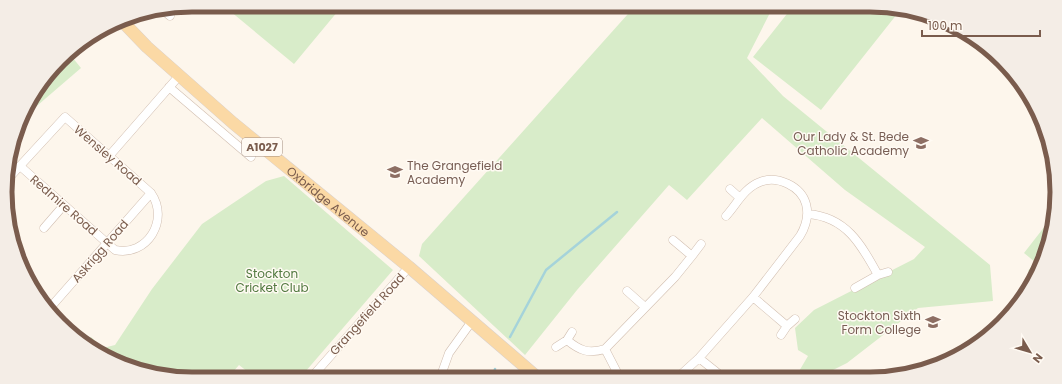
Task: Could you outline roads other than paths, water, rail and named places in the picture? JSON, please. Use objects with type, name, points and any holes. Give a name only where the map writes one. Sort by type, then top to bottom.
[{"type":"main road","name":"Oxbridge Avenue","points":[[126,25],[147,48],[179,76],[282,164],[409,267],[531,372]]},
{"type":"street","points":[[110,155],[179,76]]},
{"type":"street","points":[[170,87],[251,157]]},
{"type":"street","name":"Wensley Road","points":[[20,166],[65,117],[110,155],[151,193]]},
{"type":"street","points":[[13,173],[20,166]]},
{"type":"street","name":"Redmire Road","points":[[20,166],[115,250],[124,252],[136,248],[147,240],[155,230],[159,210],[157,201],[151,193]]},
{"type":"street","points":[[684,372],[699,358],[753,297],[800,236],[806,225],[808,214],[806,203],[791,185],[782,181],[773,180],[762,181],[750,187],[726,216]]},
{"type":"street","points":[[730,189],[740,198]]},
{"type":"street","name":"Askrigg Road","points":[[52,306],[151,193]]},
{"type":"street","points":[[44,228],[64,205]]},
{"type":"street","points":[[808,214],[821,215],[831,219],[849,232],[866,252],[878,276]]},
{"type":"street","points":[[673,240],[692,256]]},
{"type":"street","points":[[567,340],[577,348],[586,352],[606,349],[675,276],[701,244]]},
{"type":"street","name":"Grangefield Road","points":[[316,372],[409,267]]},
{"type":"street","points":[[854,288],[888,272]]},
{"type":"street","points":[[626,291],[645,307]]},
{"type":"street","points":[[753,297],[787,326]]},
{"type":"street","points":[[781,335],[787,326],[795,319]]},
{"type":"street","points":[[442,372],[448,353],[472,320]]},
{"type":"street","points":[[556,347],[567,340],[572,332]]},
{"type":"street","points":[[606,349],[617,372]]},
{"type":"street","points":[[699,358],[716,372]]},
{"type":"waterway","points":[[510,337],[546,270],[617,212]]},
{"type":"place","name":"Our Lady & St. Bede Catholic Academy","points":[[921,143]]},
{"type":"place","name":"The Grangefield Academy","points":[[395,172]]},
{"type":"place","name":"Stockton Sixth Form College","points":[[933,322]]},
{"type":"park label","name":"Stockton Cricket Club","points":[[272,280]]}]
